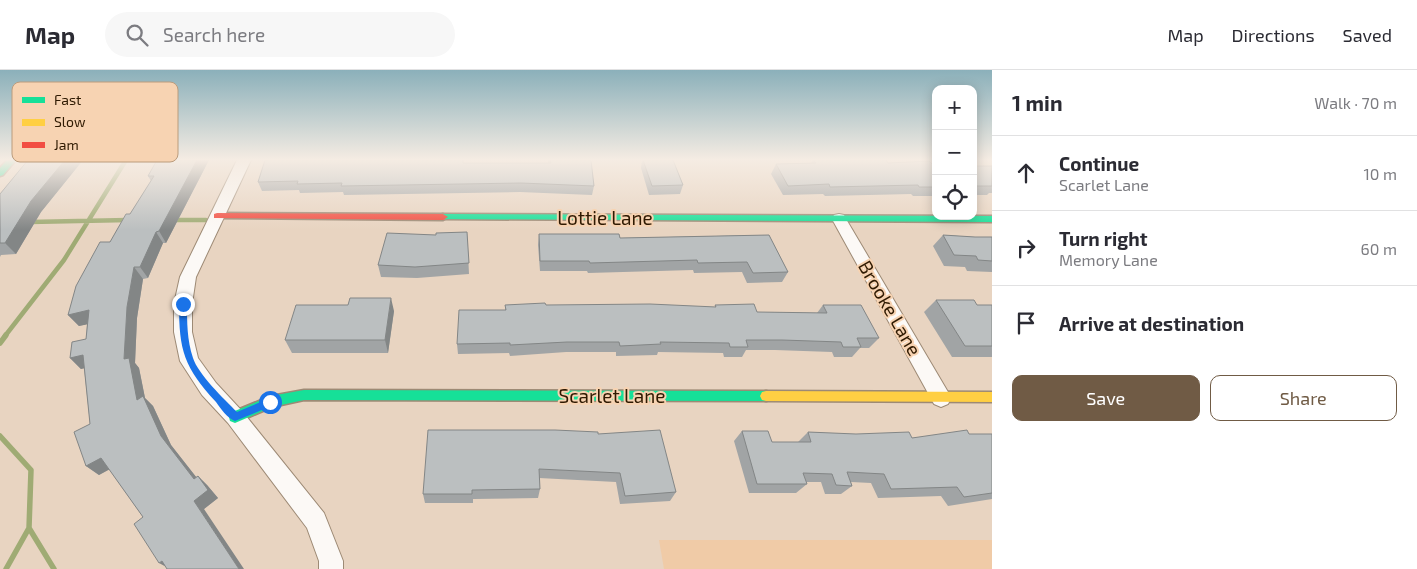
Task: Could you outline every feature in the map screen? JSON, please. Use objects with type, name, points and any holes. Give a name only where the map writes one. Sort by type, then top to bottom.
[{"type":"street","points":[[233,183],[188,277],[183,304],[183,332],[189,361],[209,389],[235,417],[316,521],[331,561],[331,569]]},
{"type":"street","name":"Lottie Lane","points":[[217,216],[992,219]]},
{"type":"street","name":"Brooke Lane","points":[[839,218],[941,398]]},
{"type":"street","name":"Scarlet Lane","points":[[235,417],[270,402],[304,395],[992,397]]},
{"type":"shaded area","points":[[659,540],[992,540],[992,569],[664,569]]},
{"type":"building","points":[[9,183],[46,183],[31,201],[5,243],[0,243],[0,194]]},
{"type":"building","points":[[149,183],[185,183],[159,231],[156,232],[140,267],[134,267],[127,307],[124,359],[129,358],[137,400],[143,396],[161,436],[194,479],[198,476],[208,490],[194,501],[239,569],[167,569],[162,561],[159,563],[134,524],[143,517],[101,458],[86,466],[74,432],[90,424],[83,355],[70,358],[72,342],[86,339],[89,310],[68,315],[76,286],[100,242],[110,242],[126,214],[130,214]]},
{"type":"building","points":[[342,183],[504,183],[341,186]]},
{"type":"building","points":[[528,183],[594,183],[594,186]]},
{"type":"building","points":[[651,183],[682,183],[683,185],[652,186]]},
{"type":"building","points":[[787,183],[932,183],[932,187],[919,187],[918,185],[830,187],[829,184],[788,186]]},
{"type":"building","points":[[977,183],[992,183],[992,186],[977,186]]},
{"type":"building","points":[[467,232],[469,263],[415,267],[378,265],[387,233],[436,235],[436,233]]},
{"type":"building","points":[[539,234],[619,234],[620,238],[769,235],[788,272],[753,273],[747,262],[698,263],[697,260],[590,263],[589,261],[540,261]]},
{"type":"building","points":[[943,235],[992,237],[992,261],[978,260],[976,256],[954,255]]},
{"type":"building","points":[[350,298],[391,298],[385,340],[285,340],[296,305],[348,305]]},
{"type":"building","points":[[936,300],[974,300],[977,305],[992,305],[992,346],[965,346]]},
{"type":"building","points":[[545,303],[546,305],[650,304],[716,307],[715,305],[754,304],[757,312],[827,313],[823,305],[861,305],[879,338],[857,338],[861,347],[843,347],[841,342],[782,340],[746,340],[748,347],[730,347],[729,343],[660,342],[661,344],[620,346],[619,342],[510,345],[510,343],[457,344],[459,310],[506,310],[505,305]]},
{"type":"building","points":[[428,430],[555,430],[598,432],[598,434],[660,430],[676,492],[625,496],[620,473],[539,469],[540,489],[472,490],[472,494],[423,494]]},
{"type":"building","points":[[967,430],[969,434],[992,434],[992,493],[964,497],[957,487],[891,489],[884,474],[847,472],[852,486],[836,485],[832,474],[803,473],[807,484],[757,484],[742,431],[768,431],[772,442],[811,442],[808,432],[856,434],[909,432],[912,438]]},
{"type":"waterway","points":[[88,221],[112,183]]},
{"type":"waterway","points":[[88,221],[128,220]]},
{"type":"waterway","points":[[172,220],[206,220]]},
{"type":"waterway","points":[[5,336],[64,260],[88,221]]},
{"type":"waterway","points":[[29,222],[88,221]]},
{"type":"waterway","points":[[0,343],[6,335]]},
{"type":"waterway","points":[[0,436],[31,470],[29,528]]},
{"type":"waterway","points":[[6,569],[29,528]]},
{"type":"waterway","points":[[29,528],[54,569]]},
{"type":"traffic: fast","points":[[443,217],[992,219]]},
{"type":"traffic: fast","points":[[235,417],[271,402],[304,395],[766,396]]},
{"type":"traffic: slow","points":[[766,396],[992,397]]},
{"type":"traffic: jam","points":[[217,216],[443,217]]},
{"type":"route","points":[[183,304],[183,332],[189,361],[209,389],[235,417],[270,402]]}]
